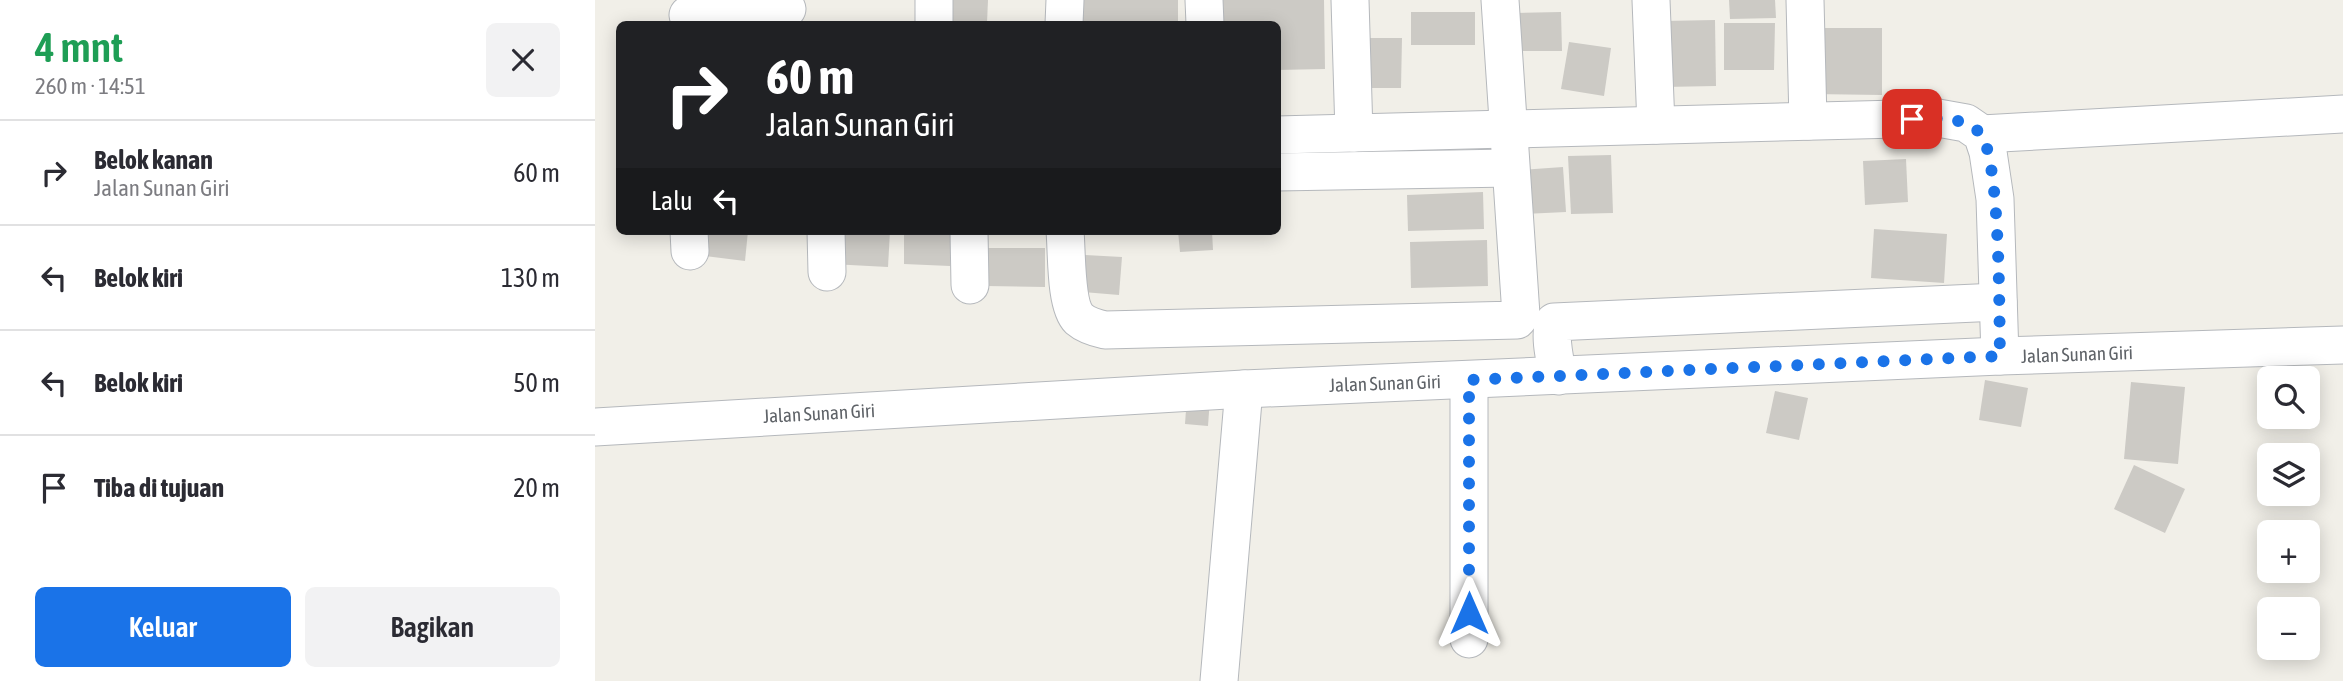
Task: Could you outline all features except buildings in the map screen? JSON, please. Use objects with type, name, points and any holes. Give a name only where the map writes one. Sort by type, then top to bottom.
[{"type":"street","points":[[934,0],[934,21]]},
{"type":"street","points":[[1064,21],[1065,0]]},
{"type":"street","points":[[1204,0],[1205,21]]},
{"type":"street","points":[[1350,0],[1354,133]]},
{"type":"street","points":[[1065,235],[1071,304],[1079,318],[1105,330],[1517,320],[1521,315],[1500,0]]},
{"type":"street","points":[[1651,0],[1656,125]]},
{"type":"street","points":[[1805,0],[1808,121]]},
{"type":"street","points":[[688,15],[787,11]]},
{"type":"street","points":[[1982,134],[2343,114]]},
{"type":"street","points":[[1281,135],[1938,118],[1966,123],[1982,134],[1989,152],[1995,200],[2000,356]]},
{"type":"street","points":[[1281,172],[1510,168]]},
{"type":"street","points":[[826,235],[827,272]]},
{"type":"street","points":[[969,235],[970,285]]},
{"type":"street","points":[[1558,376],[1553,346],[1554,322],[1999,302]]},
{"type":"street","name":"Jalan Sunan Giri","points":[[595,427],[1244,389],[2000,356],[2343,345]]},
{"type":"street","points":[[1469,380],[1469,639]]},
{"type":"street","points":[[1219,681],[1244,389]]},
{"type":"route","points":[[1469,613],[1469,380],[2000,356],[1995,200],[1989,152],[1982,134],[1966,123],[1938,118],[1912,119]]}]
